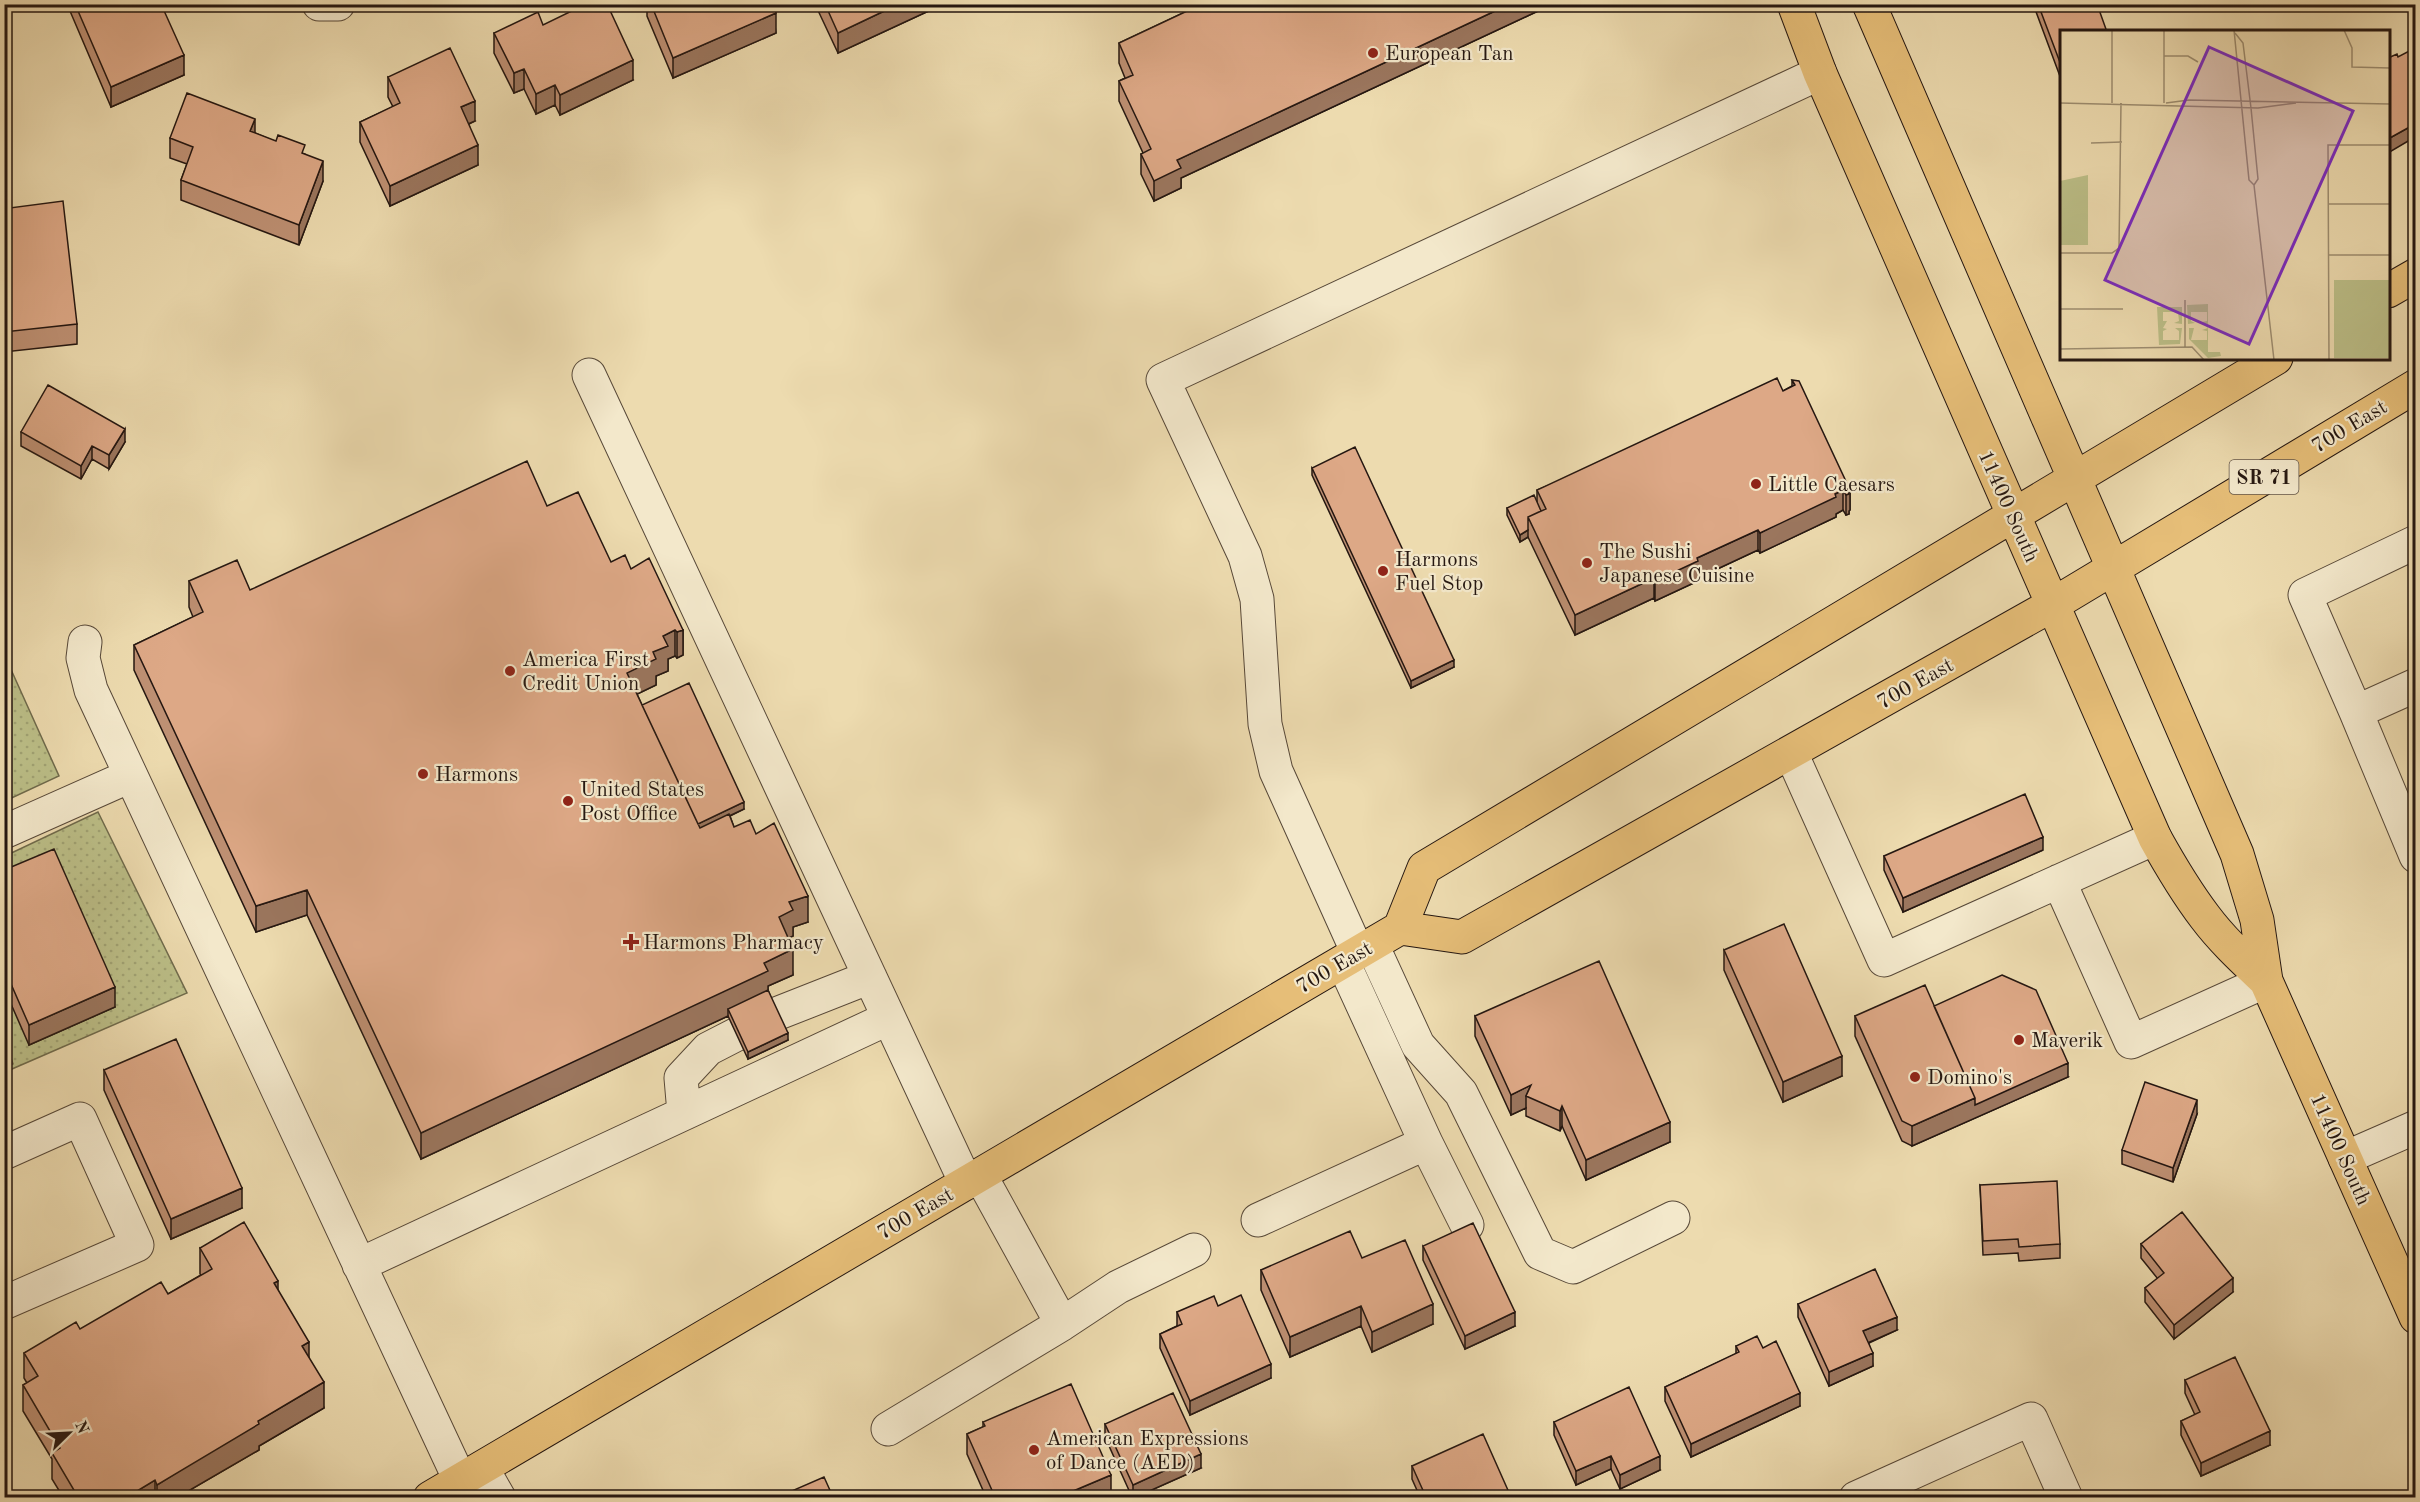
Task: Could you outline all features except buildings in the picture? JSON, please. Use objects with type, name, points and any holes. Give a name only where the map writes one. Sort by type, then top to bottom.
[{"type":"main road","name":"11400 South","points":[[1794,4],[1820,73],[2155,838],[2178,879],[2206,918],[2266,981]]},
{"type":"main road","name":"11400 South","points":[[1869,4],[2237,854],[2257,920],[2266,981],[2415,1317]]},
{"type":"main road","points":[[2390,290],[2415,275]]},
{"type":"main road","points":[[1400,928],[1424,868],[2273,360]]},
{"type":"main road","name":"700 East","points":[[430,1497],[1400,928],[1462,937],[2052,605],[2415,386]]},
{"type":"street","points":[[319,4],[338,4]]},
{"type":"street","points":[[1467,1225],[1426,1143],[1358,953],[1276,771],[1265,724],[1261,625],[1252,577],[1245,556],[1163,380],[1820,73]]},
{"type":"street","points":[[589,375],[889,1018],[973,1179],[1062,1324]]},
{"type":"street","points":[[2415,542],[2305,595],[2415,856]]},
{"type":"street","points":[[85,642],[83,658],[91,690],[359,1265],[471,1474],[500,1497]]},
{"type":"street","points":[[2356,712],[2415,685]]},
{"type":"street","points":[[1791,753],[1884,960],[2155,838]]},
{"type":"street","points":[[4,832],[130,776]]},
{"type":"street","points":[[2059,881],[2131,1042],[2266,981]]},
{"type":"street","points":[[1358,953],[1418,1045],[1461,1093],[1540,1253],[1573,1267],[1673,1218]]},
{"type":"street","points":[[684,1113],[681,1078],[708,1049],[776,1014],[870,977]]},
{"type":"street","points":[[359,1265],[889,1018]]},
{"type":"street","points":[[4,1153],[80,1119],[137,1245],[4,1303]]},
{"type":"street","points":[[2345,1158],[2415,1127]]},
{"type":"street","points":[[1258,1220],[1426,1143]]},
{"type":"street","points":[[888,1429],[1062,1324],[1118,1287],[1194,1250]]},
{"type":"street","points":[[1856,1497],[2031,1419],[2066,1497]]},
{"type":"green space","points":[[4,654],[59,776],[5,801],[5,765],[7,764],[4,758]]},
{"type":"green space","points":[[98,812],[187,993],[5,1072],[5,1068],[13,1064],[5,1042],[5,1009],[13,1006],[5,890],[5,856]]},
{"type":"place","name":"European Tan","points":[[1373,53]]},
{"type":"place","name":"Little Caesars","points":[[1756,484]]},
{"type":"place","name":"The Sushi Japanese Cuisine","points":[[1587,563]]},
{"type":"place","name":"Harmons Fuel Stop","points":[[1383,571]]},
{"type":"place","name":"America First Credit Union","points":[[510,671]]},
{"type":"place","name":"Harmons","points":[[423,774]]},
{"type":"place","name":"United States Post Office","points":[[568,801]]},
{"type":"place","name":"Harmons Pharmacy","points":[[631,942]]},
{"type":"place","name":"Maverik","points":[[2019,1040]]},
{"type":"place","name":"Domino's","points":[[1915,1077]]},
{"type":"place","name":"American Expressions of Dance (AED)","points":[[1034,1450]]}]
